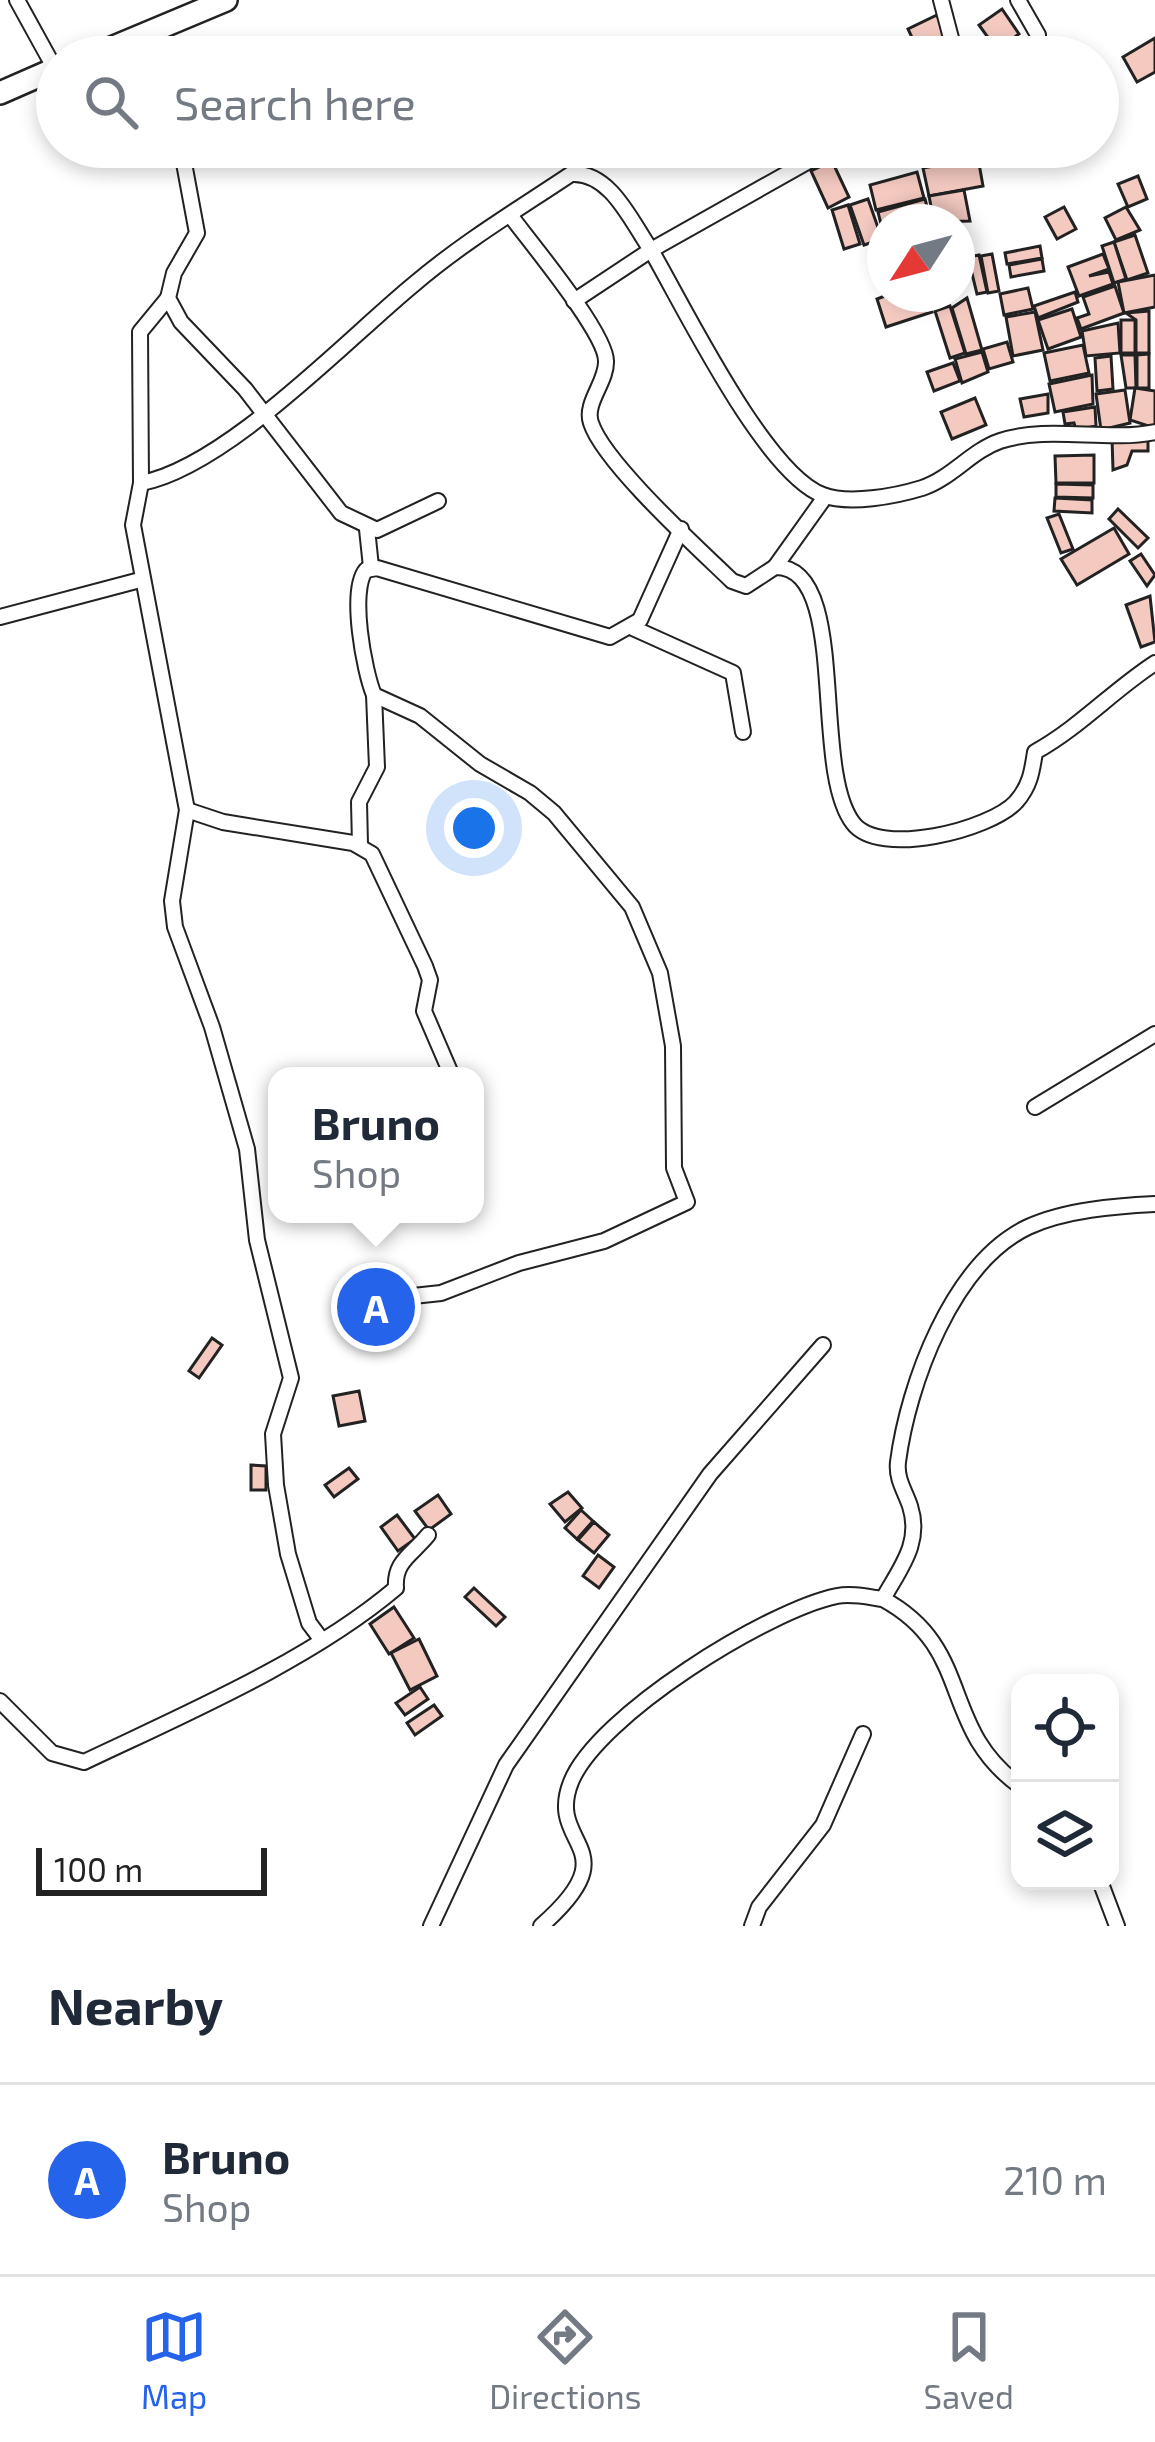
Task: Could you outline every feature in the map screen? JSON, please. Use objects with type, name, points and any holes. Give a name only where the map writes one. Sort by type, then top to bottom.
[{"type":"main road","points":[[153,36],[196,6],[226,0]]},
{"type":"main road","points":[[0,93],[36,78]]},
{"type":"street","points":[[17,0],[37,36]]},
{"type":"street","points":[[941,0],[950,36]]},
{"type":"street","points":[[1018,0],[1038,36]]},
{"type":"street","points":[[185,168],[197,233],[174,273],[168,298],[140,332],[141,483],[134,525],[140,580],[187,810],[172,901],[176,928],[212,1027],[247,1149],[257,1240],[291,1378],[273,1434],[278,1505],[309,1623],[321,1640]]},
{"type":"street","points":[[574,302],[651,250],[797,168]]},
{"type":"street","points":[[141,483],[173,471],[264,415],[414,283],[571,174],[592,175],[651,250],[758,433],[790,470],[825,496],[919,489],[949,477],[998,441],[1042,434],[1155,432]]},
{"type":"street","points":[[510,215],[574,302],[607,360],[590,421],[642,494],[740,586],[776,567],[825,496]]},
{"type":"street","points":[[168,298],[181,322],[264,415],[341,513],[368,529],[388,527],[438,501]]},
{"type":"street","points":[[360,845],[359,802],[376,767],[374,695],[364,657],[358,582],[371,567],[368,529]]},
{"type":"street","points":[[371,567],[581,633],[610,637],[633,628],[681,529]]},
{"type":"street","points":[[776,567],[798,572],[818,599],[835,776],[851,822],[873,837],[938,836],[996,816],[1014,804],[1031,780],[1035,752],[1073,731],[1106,697],[1155,663]]},
{"type":"street","points":[[0,616],[140,580]]},
{"type":"street","points":[[633,628],[733,673],[743,732]]},
{"type":"street","points":[[364,1292],[404,1297],[441,1293],[519,1264],[604,1241],[687,1202],[674,1168],[673,1046],[660,973],[632,907],[554,813],[530,793],[480,764],[420,716],[374,695]]},
{"type":"street","points":[[187,810],[236,825],[360,845],[372,854],[425,966],[430,980],[424,1011],[448,1067]]},
{"type":"street","points":[[1035,1107],[1155,1034]]},
{"type":"street","points":[[883,1599],[914,1544],[914,1522],[897,1474],[926,1348],[976,1272],[1029,1227],[1103,1208],[1155,1204]]},
{"type":"street","points":[[431,1926],[506,1765],[710,1474],[823,1345]]},
{"type":"street","points":[[0,1701],[52,1753],[84,1762],[230,1694],[321,1640],[397,1588],[394,1574],[400,1562],[428,1535]]},
{"type":"street","points":[[541,1926],[581,1884],[586,1868],[566,1810],[572,1778],[593,1746],[626,1712],[736,1639],[794,1610],[844,1594],[883,1599],[910,1613],[954,1675],[968,1730],[988,1759],[1015,1782]]},
{"type":"street","points":[[752,1926],[759,1907],[823,1825],[863,1734]]},
{"type":"street","points":[[1103,1890],[1117,1926]]},
{"type":"building","points":[[1002,9],[1019,34],[987,36],[979,25]]},
{"type":"building","points":[[937,15],[947,36],[911,36],[908,29]]},
{"type":"building","points":[[1155,38],[1155,72],[1137,82],[1123,57]]},
{"type":"building","points":[[835,168],[849,197],[828,208],[811,171]]},
{"type":"building","points":[[923,168],[980,168],[983,186],[929,196]]},
{"type":"building","points":[[917,172],[924,198],[875,204],[870,185]]},
{"type":"building","points":[[1138,176],[1147,199],[1128,207],[1118,184]]},
{"type":"building","points":[[964,190],[967,204],[931,204],[929,196]]},
{"type":"building","points":[[868,199],[867,244],[864,245],[850,205]]},
{"type":"building","points":[[848,205],[860,244],[844,249],[832,210]]},
{"type":"building","points":[[1064,207],[1076,229],[1057,239],[1045,217]]},
{"type":"building","points":[[1126,207],[1140,230],[1116,240],[1105,218]]},
{"type":"building","points":[[1135,235],[1148,273],[1127,280],[1114,242]]},
{"type":"building","points":[[1114,242],[1126,279],[1114,283],[1102,246]]},
{"type":"building","points":[[1040,246],[1042,258],[1007,264],[1005,253]]},
{"type":"building","points":[[992,254],[999,291],[988,293],[981,256]]},
{"type":"building","points":[[1103,254],[1109,269],[1089,276],[1109,272],[1113,284],[1079,296],[1068,267]]},
{"type":"building","points":[[979,255],[987,292],[977,294],[975,286],[975,256]]},
{"type":"building","points":[[1042,259],[1044,271],[1011,277],[1009,265]]},
{"type":"building","points":[[1155,275],[1155,307],[1124,313],[1118,282]]},
{"type":"building","points":[[1115,286],[1124,313],[1081,329],[1077,318],[1089,314],[1083,297]]},
{"type":"building","points":[[1028,288],[1033,309],[1004,315],[1000,294]]},
{"type":"building","points":[[1075,292],[1078,302],[1038,318],[1034,306]]},
{"type":"building","points":[[1072,309],[1081,337],[1048,349],[1038,320]]},
{"type":"building","points":[[1149,311],[1149,353],[1136,353],[1136,320],[1126,313]]},
{"type":"building","points":[[881,312],[932,312],[886,327]]},
{"type":"building","points":[[935,312],[952,312],[965,353],[950,358]]},
{"type":"building","points":[[953,312],[971,312],[982,350],[966,354]]},
{"type":"building","points":[[1035,312],[1043,350],[1013,356],[1006,317]]},
{"type":"building","points":[[1121,320],[1135,320],[1135,353],[1121,353]]},
{"type":"building","points":[[1118,323],[1120,353],[1086,356],[1082,331]]},
{"type":"building","points":[[1007,342],[1013,362],[989,369],[983,349]]},
{"type":"building","points":[[1083,345],[1089,373],[1050,381],[1044,353]]},
{"type":"building","points":[[982,352],[988,372],[962,383],[955,359]]},
{"type":"building","points":[[1149,354],[1149,388],[1137,388],[1137,355]]},
{"type":"building","points":[[1121,355],[1135,355],[1136,388],[1126,388]]},
{"type":"building","points":[[1111,356],[1113,389],[1097,391],[1095,358]]},
{"type":"building","points":[[953,363],[960,381],[934,391],[927,372]]},
{"type":"building","points":[[1092,375],[1093,404],[1055,412],[1049,384]]},
{"type":"building","points":[[1135,388],[1155,391],[1155,428],[1130,420]]},
{"type":"building","points":[[1125,390],[1130,423],[1101,430],[1096,394]]},
{"type":"building","points":[[1048,394],[1048,413],[1024,417],[1020,399]]},
{"type":"building","points":[[975,398],[986,425],[952,439],[941,412]]},
{"type":"building","points":[[1095,407],[1096,426],[1076,430],[1074,423],[1065,424],[1063,412]]},
{"type":"building","points":[[1148,437],[1148,451],[1132,451],[1127,465],[1113,470],[1112,438]]},
{"type":"building","points":[[1094,455],[1094,483],[1056,483],[1055,456]]},
{"type":"building","points":[[1056,484],[1093,485],[1093,498],[1056,497]]},
{"type":"building","points":[[1055,498],[1092,500],[1092,513],[1054,511]]},
{"type":"building","points":[[1118,509],[1148,538],[1138,548],[1109,519]]},
{"type":"building","points":[[1059,514],[1073,549],[1061,553],[1047,518]]},
{"type":"building","points":[[1114,528],[1129,554],[1077,585],[1061,559]]},
{"type":"building","points":[[1141,554],[1155,575],[1147,586],[1130,561]]},
{"type":"building","points":[[1150,596],[1155,642],[1141,647],[1126,605]]},
{"type":"building","points":[[212,1338],[222,1345],[199,1378],[189,1371]]},
{"type":"building","points":[[359,1391],[365,1421],[339,1426],[333,1396]]},
{"type":"building","points":[[251,1465],[266,1466],[266,1490],[251,1490]]},
{"type":"building","points":[[349,1468],[358,1479],[334,1497],[325,1485]]},
{"type":"building","points":[[568,1492],[582,1508],[565,1522],[550,1504]]},
{"type":"building","points":[[438,1495],[451,1514],[429,1530],[415,1511]]},
{"type":"building","points":[[581,1510],[593,1521],[577,1539],[565,1528]]},
{"type":"building","points":[[397,1515],[415,1539],[398,1551],[381,1527]]},
{"type":"building","points":[[594,1522],[609,1535],[594,1553],[578,1540]]},
{"type":"building","points":[[598,1555],[614,1567],[599,1588],[583,1576]]},
{"type":"building","points":[[474,1588],[505,1617],[496,1626],[465,1597]]},
{"type":"building","points":[[394,1607],[414,1638],[389,1654],[370,1624]]},
{"type":"building","points":[[419,1639],[437,1676],[410,1690],[391,1653]]},
{"type":"building","points":[[420,1687],[428,1699],[405,1715],[396,1703]]},
{"type":"building","points":[[434,1705],[442,1716],[415,1735],[407,1723]]},
{"type":"place","name":"Bruno","points":[[376,1307]]}]
